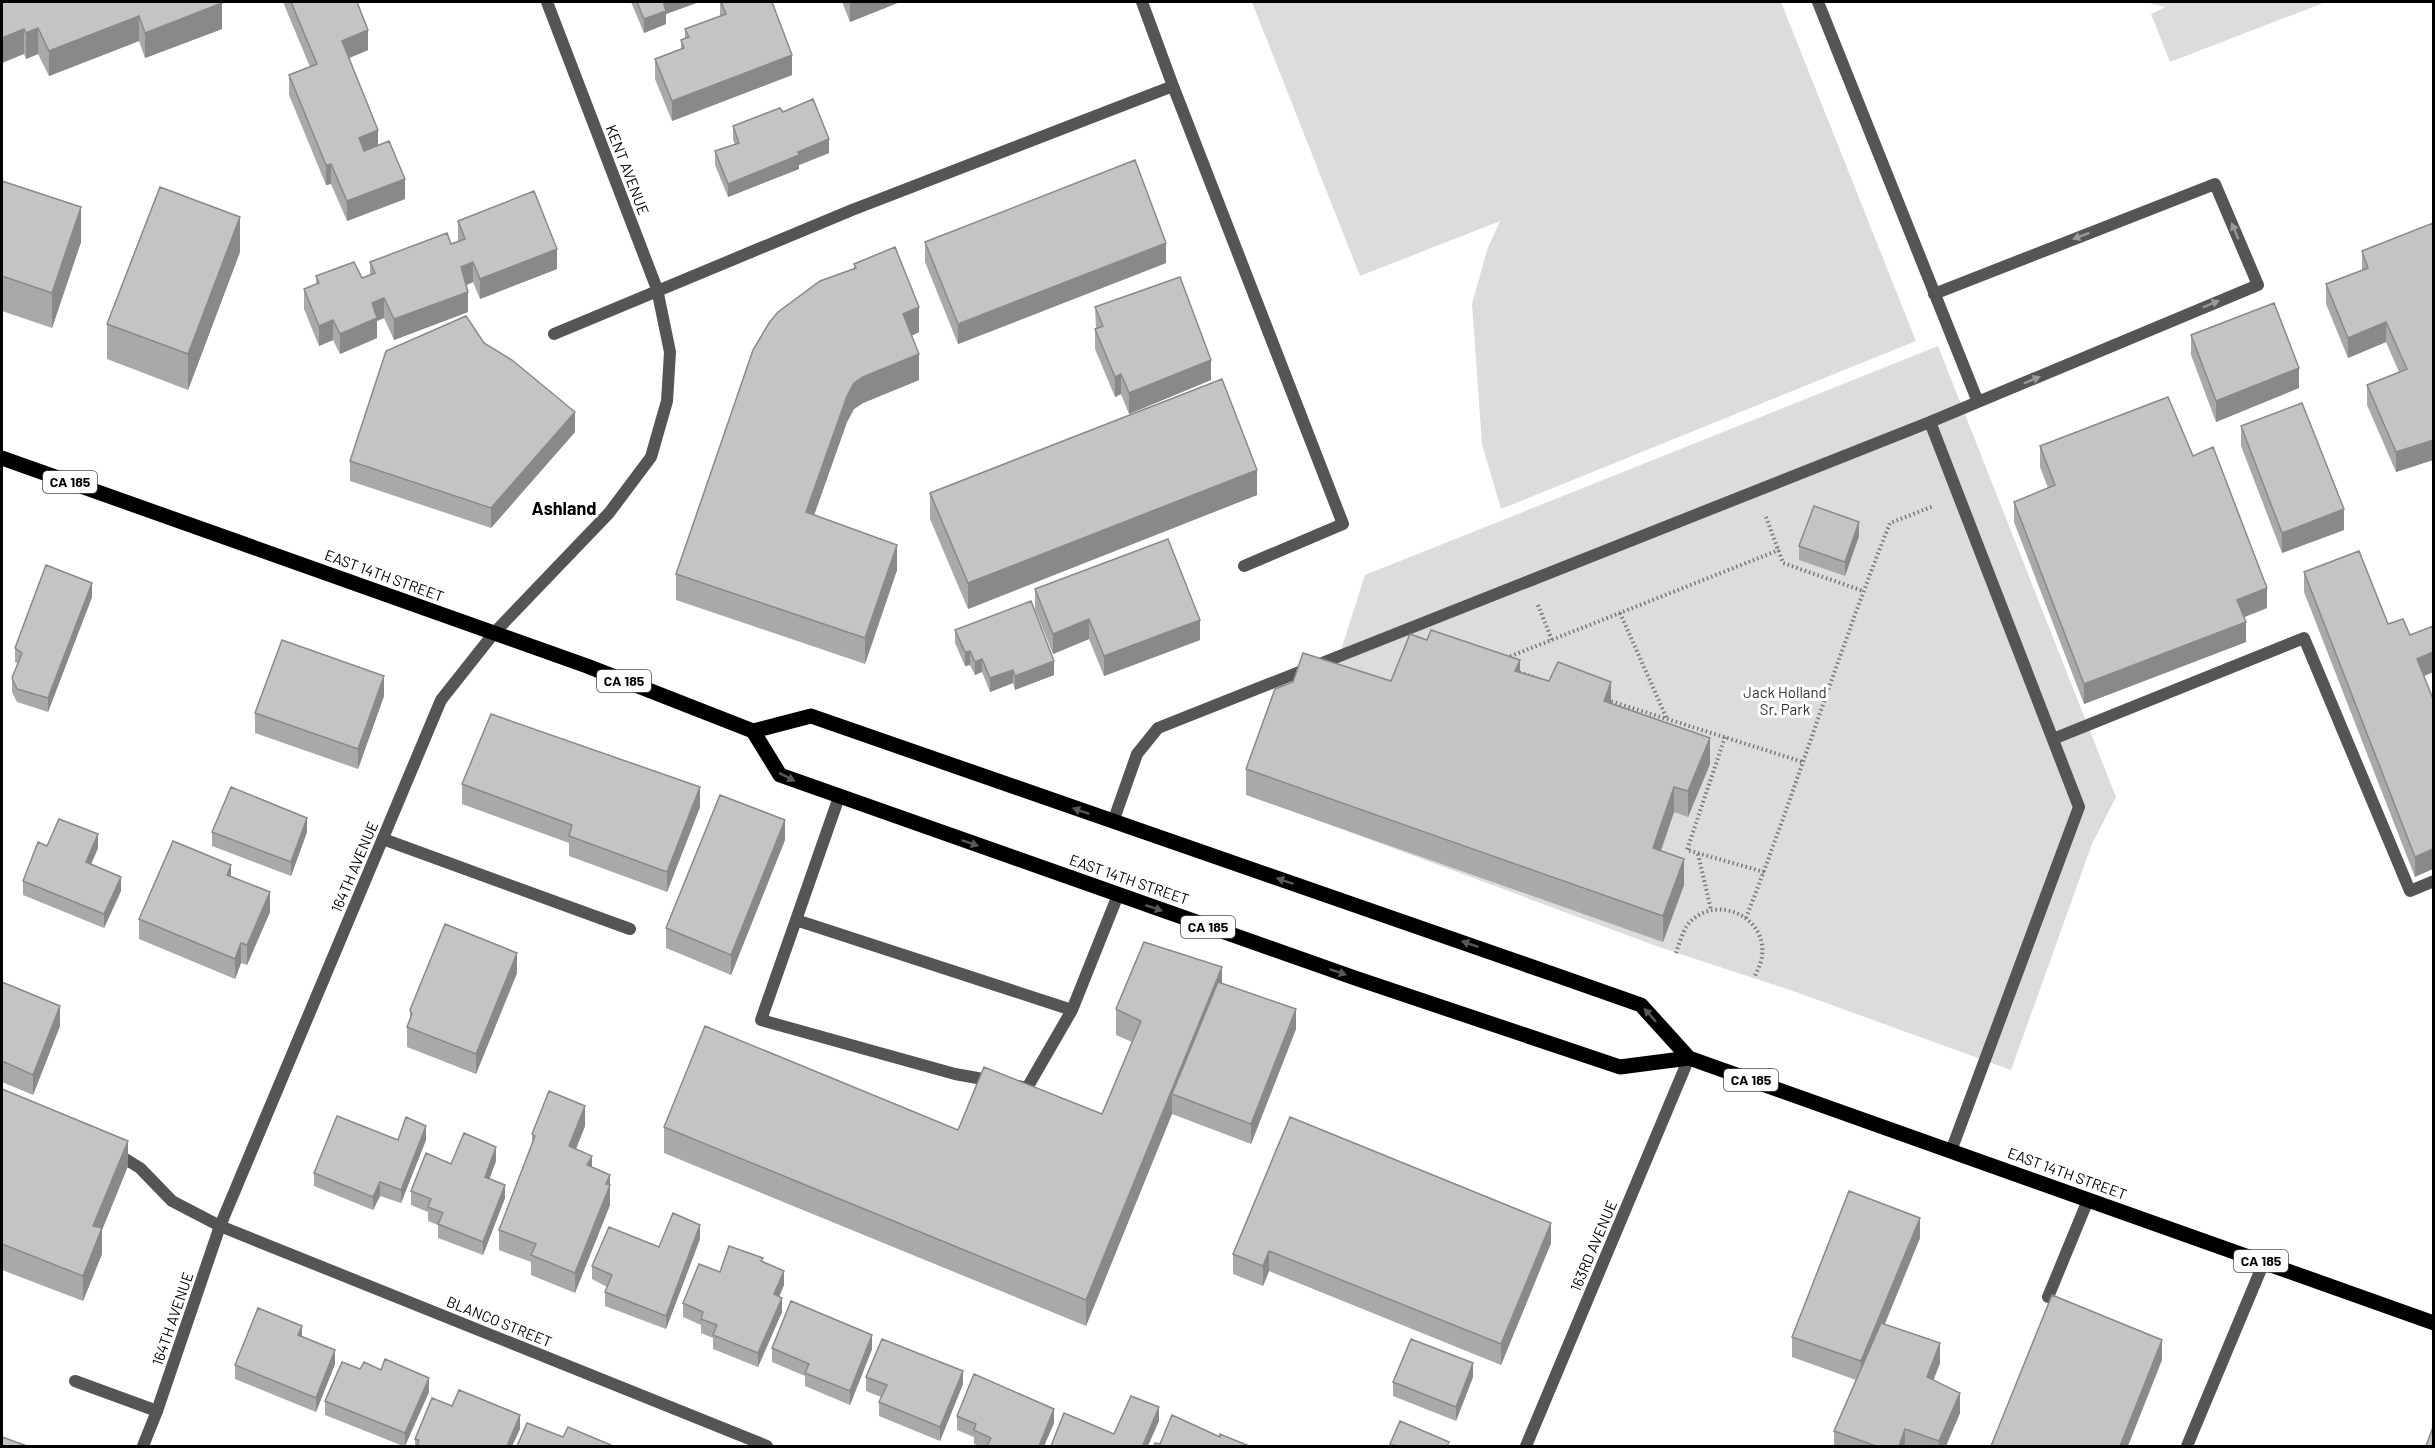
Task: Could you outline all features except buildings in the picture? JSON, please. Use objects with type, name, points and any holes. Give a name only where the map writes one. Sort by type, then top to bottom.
[{"type":"main road","name":"EAST 14TH STREET","points":[[2,458],[587,666],[753,731],[811,716],[1641,1005],[1689,1058]]},
{"type":"main road","name":"EAST 14TH STREET","points":[[753,731],[780,775],[1118,896],[1620,1067],[1689,1058],[2433,1323]]},
{"type":"street","name":"KENT AVENUE","points":[[547,2],[657,289],[670,352]]},
{"type":"street","points":[[1142,2],[1343,524],[1244,566]]},
{"type":"street","points":[[1818,2],[1978,402]]},
{"type":"street","points":[[554,334],[657,289],[852,210],[1173,86]]},
{"type":"street","points":[[1113,822],[1137,754],[1158,728],[1930,423],[2258,285],[2215,184],[1934,294]]},
{"type":"street","name":"164TH AVENUE","points":[[143,1446],[157,1412],[220,1226],[441,700],[494,633],[609,513],[651,457],[667,401],[670,352]]},
{"type":"street","points":[[1930,423],[2079,807],[1951,1151]]},
{"type":"street","points":[[2053,739],[2304,638],[2409,891],[2433,881]]},
{"type":"street","points":[[839,797],[761,1020],[955,1074],[1027,1088],[1072,1010],[1118,896]]},
{"type":"street","points":[[383,839],[630,929]]},
{"type":"street","points":[[796,920],[1072,1010]]},
{"type":"street","name":"163RD AVENUE","points":[[1526,1446],[1689,1058]]},
{"type":"street","name":"BLANCO STREET","points":[[98,1146],[118,1154],[140,1168],[172,1201],[220,1226],[767,1446]]},
{"type":"street","points":[[2048,1297],[2088,1200]]},
{"type":"street","points":[[2187,1446],[2264,1262]]},
{"type":"street","points":[[75,1382],[157,1412]]},
{"type":"path","points":[[1756,491],[1784,563],[1863,591]]},
{"type":"path","points":[[1746,918],[1863,591],[1890,523],[1959,496]]},
{"type":"path","points":[[1503,667],[1505,658],[1779,550]]},
{"type":"path","points":[[1529,582],[1552,640]]},
{"type":"path","points":[[1620,614],[1668,719]]},
{"type":"path","points":[[1514,670],[1547,681]]},
{"type":"path","points":[[1602,698],[1803,762]]},
{"type":"path","points":[[1725,737],[1687,850],[1764,872]]},
{"type":"path","points":[[1698,854],[1711,910]]},
{"type":"path","points":[[1676,953],[1686,928],[1692,920],[1711,910],[1735,911],[1746,918],[1758,933],[1762,944],[1762,956],[1754,978]]},
{"type":"green space","points":[[1252,2],[1781,2],[1916,341],[1501,509],[1482,444],[1472,304],[1487,250],[1500,221],[1360,276]]},
{"type":"green space","points":[[2145,2],[2326,2],[2170,62],[2151,14],[2166,7]]},
{"type":"green space","name":"Jack Holland Sr. Park","points":[[1938,346],[2116,797],[2092,844],[2011,1070],[1793,991],[1659,947],[1290,810],[1365,575]]},
{"type":"district","name":"Ashland","points":[[564,509]]}]
